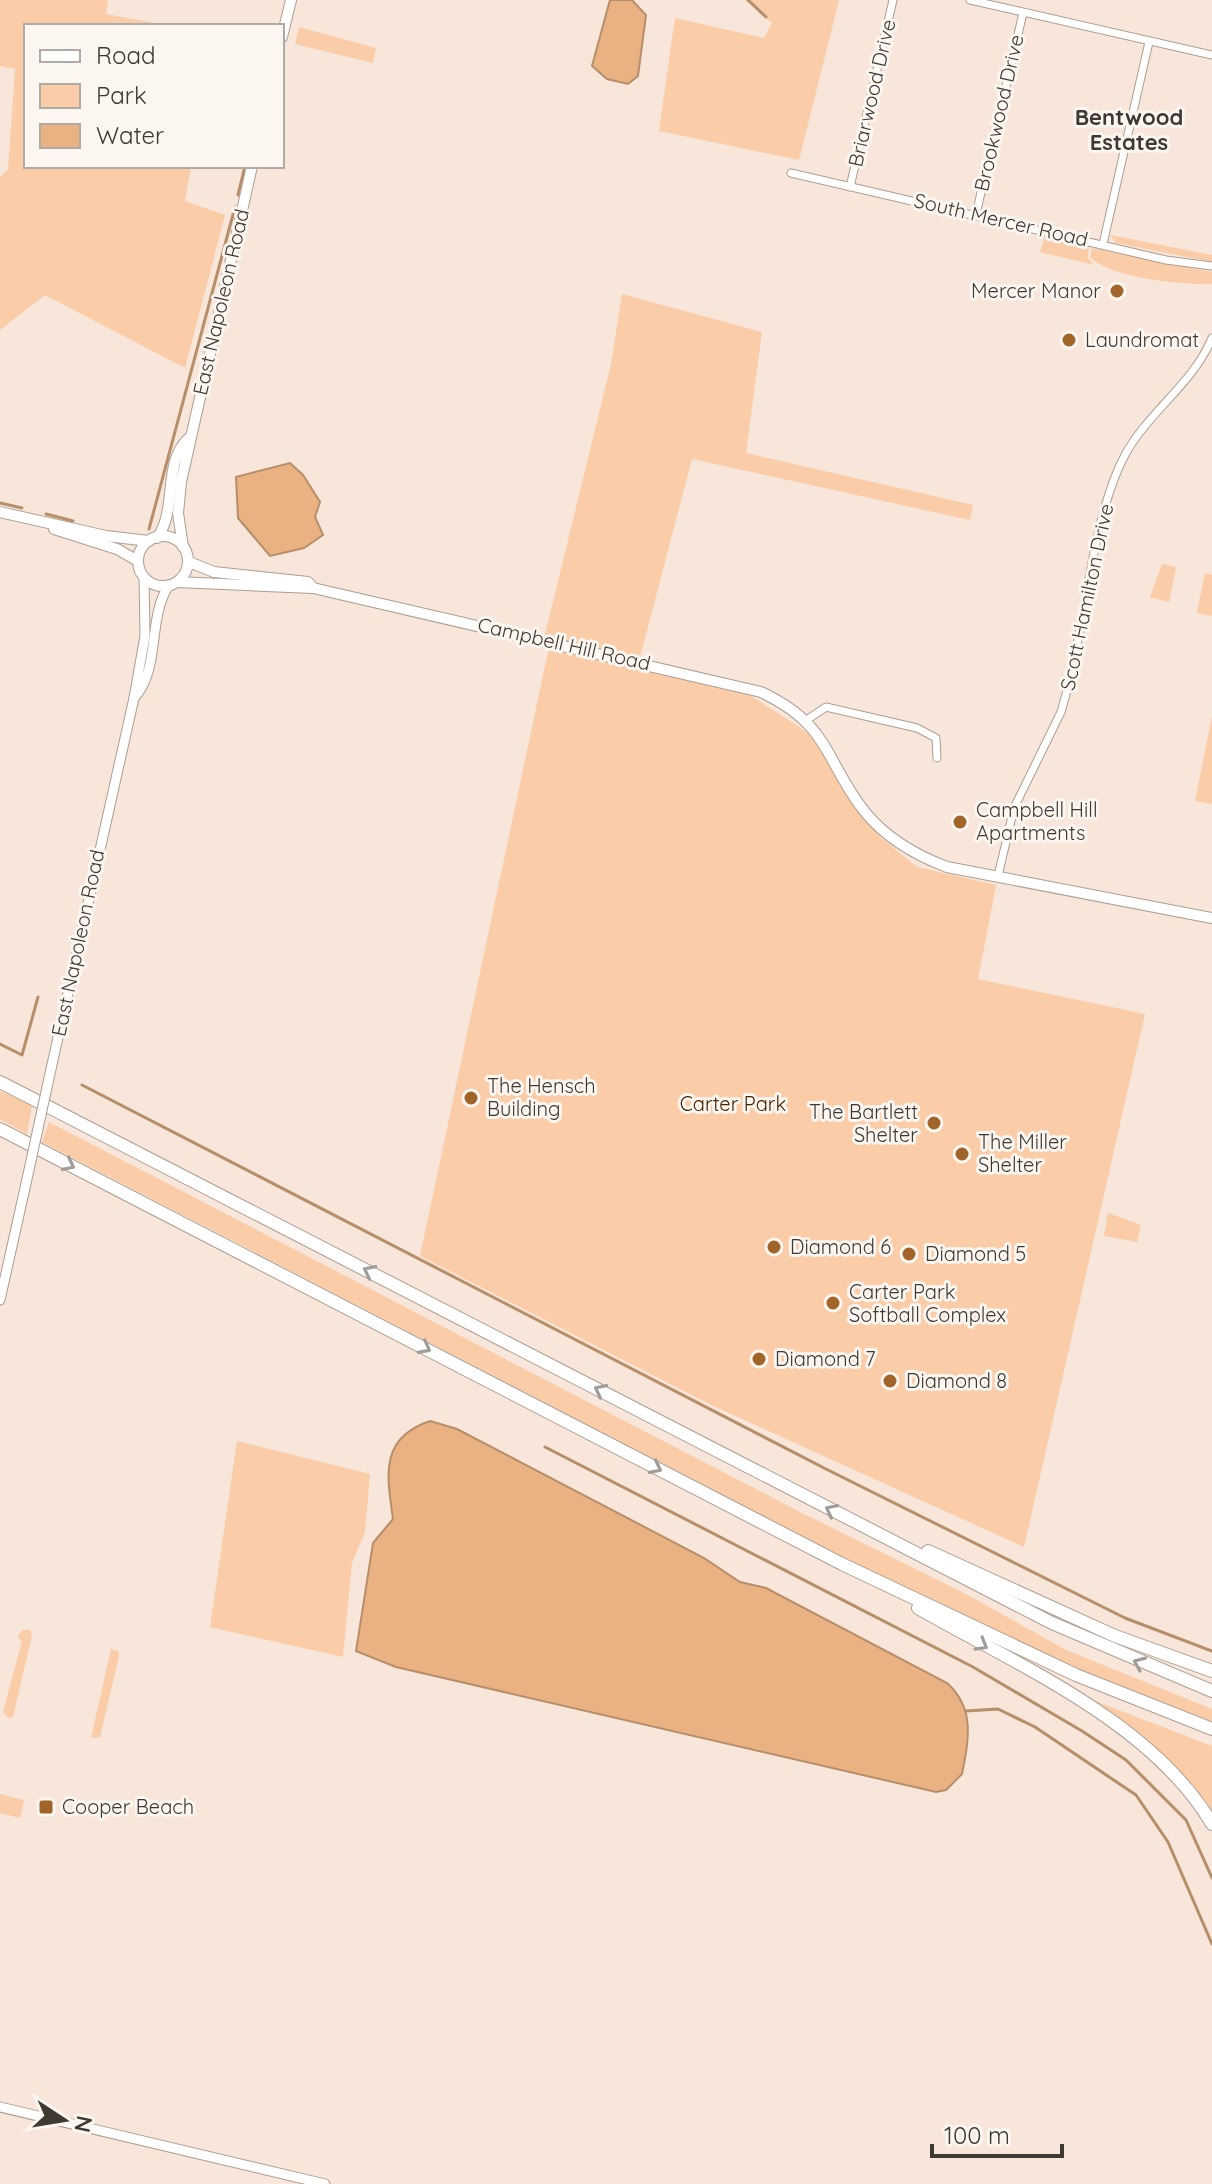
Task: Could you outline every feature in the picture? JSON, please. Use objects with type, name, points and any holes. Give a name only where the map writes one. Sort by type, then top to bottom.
[{"type":"highway","points":[[0,1082],[1052,1623],[1212,1691]]},
{"type":"highway","points":[[0,1129],[842,1564],[1076,1675],[1212,1729]]},
{"type":"highway","points":[[865,1527],[955,1562],[1115,1636],[1212,1671]]},
{"type":"highway","points":[[842,1564],[1045,1681],[1128,1734],[1175,1774],[1212,1824]]},
{"type":"main road","points":[[284,29],[291,0]]},
{"type":"main road","name":"East Napoleon Road","points":[[183,547],[179,499],[189,438],[252,168]]},
{"type":"main road","name":"East Napoleon Road","points":[[153,540],[167,517],[177,461],[189,438]]},
{"type":"main road","points":[[0,512],[50,524],[153,540],[171,539],[183,547],[189,562],[186,573],[173,583],[158,585],[144,577],[138,561],[141,549],[153,540]]},
{"type":"main road","points":[[50,524],[68,535],[117,549],[138,561]]},
{"type":"main road","name":"Campbell Hill Road","points":[[189,562],[214,572],[300,581],[313,588]]},
{"type":"main road","name":"Campbell Hill Road","points":[[173,583],[313,588],[742,686],[779,701],[805,721],[824,743],[864,810],[891,838],[935,862],[1212,918]]},
{"type":"street","name":"Briarwood Drive","points":[[850,187],[893,0]]},
{"type":"street","points":[[970,0],[1212,55]]},
{"type":"street","name":"Brookwood Drive","points":[[976,214],[1023,13]]},
{"type":"street","points":[[1103,244],[1149,42]]},
{"type":"street","name":"South Mercer Road","points":[[791,173],[1166,260],[1212,266]]},
{"type":"street","name":"Scott Hamilton Drive","points":[[998,876],[1014,808],[1061,712],[1112,483],[1139,433],[1197,365],[1212,338]]},
{"type":"street","name":"East Napoleon Road","points":[[0,1300],[134,698],[145,636],[144,577]]},
{"type":"street","name":"East Napoleon Road","points":[[134,698],[148,662],[158,606],[173,583]]},
{"type":"street","points":[[805,721],[826,707],[917,728],[936,738],[937,758]]},
{"type":"street","points":[[0,2107],[325,2184]]},
{"type":"green space","points":[[0,0],[108,0],[106,14],[160,24],[24,24],[24,168],[191,168],[185,201],[225,215],[185,368],[45,295],[0,330],[0,177],[8,170],[15,69],[0,66]]},
{"type":"green space","points":[[745,0],[839,0],[799,160],[659,131],[675,18],[764,38],[772,23]]},
{"type":"green space","points":[[299,27],[376,48],[373,63],[295,44]]},
{"type":"green space","points":[[1110,235],[1212,255],[1212,262],[1116,243]]},
{"type":"green space","points":[[1045,237],[1089,247],[1088,258],[1094,265],[1040,252]]},
{"type":"green space","points":[[1092,248],[1212,272],[1212,284],[1166,281],[1113,270],[1090,257]]},
{"type":"green space","points":[[622,294],[762,332],[746,453],[973,505],[970,520],[692,459],[639,661],[544,639],[611,364]]},
{"type":"green space","points":[[1162,564],[1176,567],[1169,602],[1150,597]]},
{"type":"green space","points":[[1205,573],[1212,575],[1212,616],[1197,613]]},
{"type":"green space","name":"Carter Park","points":[[549,647],[748,694],[810,734],[857,808],[879,836],[917,867],[996,885],[978,979],[1145,1014],[1024,1547],[709,1404],[420,1256]]},
{"type":"green space","points":[[1212,716],[1212,804],[1195,801]]},
{"type":"green space","points":[[0,1091],[32,1105],[27,1134],[0,1119]]},
{"type":"green space","points":[[49,1122],[798,1511],[966,1594],[1066,1650],[1212,1709],[1212,1729],[940,1607],[42,1142]]},
{"type":"green space","points":[[1108,1213],[1141,1225],[1137,1242],[1104,1236]]},
{"type":"green space","points":[[237,1441],[370,1474],[365,1532],[352,1563],[343,1657],[210,1627]]},
{"type":"green space","points":[[23,1630],[30,1630],[32,1635],[13,1717],[8,1718],[3,1712],[22,1641],[17,1637]]},
{"type":"green space","points":[[111,1649],[118,1651],[119,1656],[100,1737],[91,1738]]},
{"type":"green space","points":[[1082,1696],[1212,1746],[1212,1814],[1162,1754]]},
{"type":"green space","points":[[0,1794],[24,1800],[20,1818],[0,1813]]},
{"type":"water","points":[[610,0],[632,0],[646,15],[638,76],[628,84],[607,79],[592,66]]},
{"type":"water","points":[[290,463],[303,475],[320,502],[315,517],[323,535],[304,548],[270,556],[238,518],[236,477]]},
{"type":"water","points":[[430,1421],[457,1429],[704,1558],[740,1582],[766,1588],[947,1683],[962,1703],[968,1725],[962,1774],[946,1790],[936,1792],[396,1667],[356,1651],[373,1543],[393,1519],[389,1488],[390,1460],[402,1437]]},
{"type":"waterway","points":[[748,0],[766,17]]},
{"type":"waterway","points":[[238,195],[245,168]]},
{"type":"waterway","points":[[149,529],[235,207]]},
{"type":"waterway","points":[[0,503],[22,508]]},
{"type":"waterway","points":[[46,514],[73,521]]},
{"type":"waterway","points":[[0,1044],[22,1055],[38,997]]},
{"type":"waterway","points":[[82,1085],[826,1469],[1125,1618],[1212,1651]]},
{"type":"waterway","points":[[545,1447],[973,1667],[1082,1731],[1126,1760],[1186,1820],[1212,1878]]},
{"type":"waterway","points":[[966,1711],[998,1709],[1035,1727],[1136,1795],[1168,1842],[1212,1944]]},
{"type":"place","name":"Mercer Manor","points":[[1117,291]]},
{"type":"place","name":"Laundromat","points":[[1069,340]]},
{"type":"place","name":"Campbell Hill Apartments","points":[[960,822]]},
{"type":"place","name":"The Hensch Building","points":[[471,1098]]},
{"type":"place","name":"The Bartlett Shelter","points":[[934,1123]]},
{"type":"place","name":"The Miller Shelter","points":[[962,1154]]},
{"type":"place","name":"Diamond 6","points":[[774,1247]]},
{"type":"place","name":"Diamond 5","points":[[909,1254]]},
{"type":"place","name":"Carter Park Softball Complex","points":[[833,1303]]},
{"type":"place","name":"Diamond 7","points":[[759,1359]]},
{"type":"place","name":"Diamond 8","points":[[890,1381]]},
{"type":"place","name":"Cooper Beach","points":[[46,1807]]},
{"type":"district","name":"Bentwood Estates","points":[[1129,130]]}]
